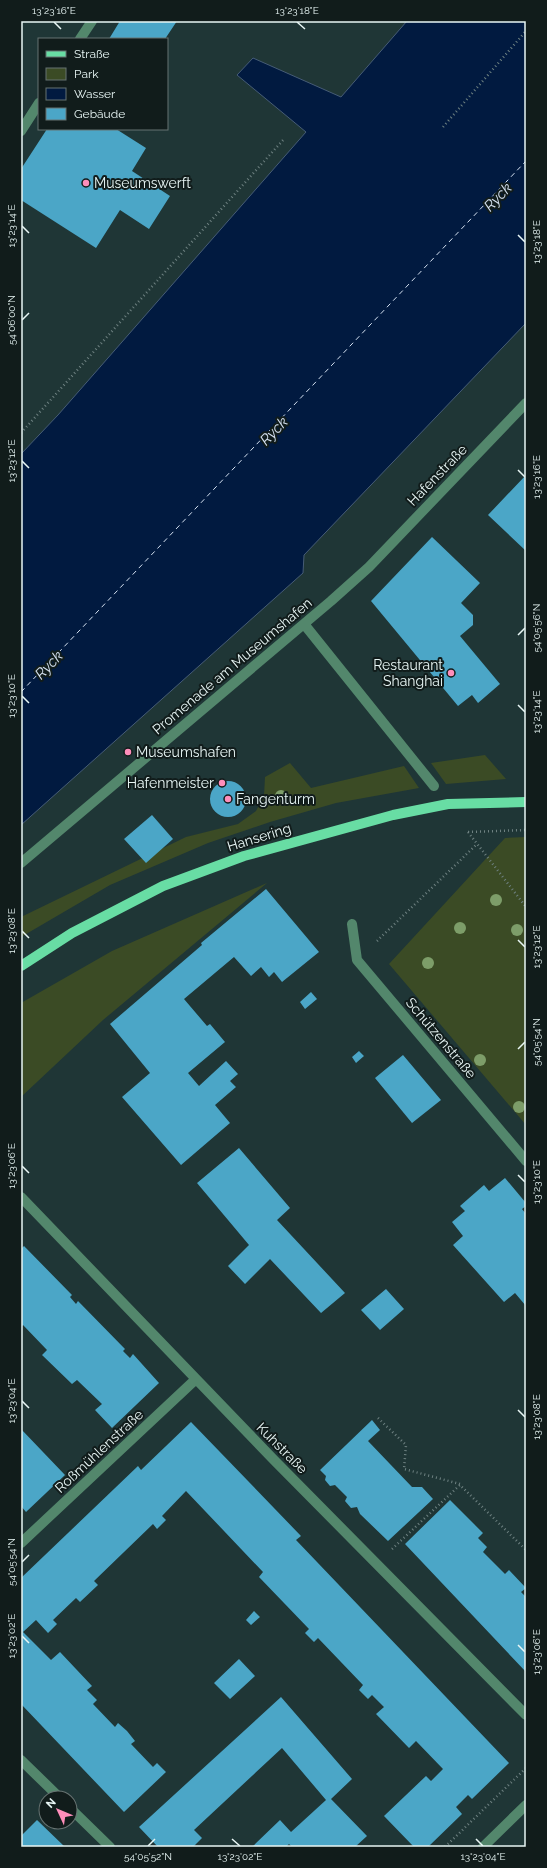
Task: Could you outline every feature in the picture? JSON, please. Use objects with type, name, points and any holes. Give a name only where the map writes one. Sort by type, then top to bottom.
[{"type":"main road","name":"Hansering","points":[[21,966],[72,933],[164,886],[244,856],[386,817],[448,804],[526,802]]},
{"type":"street","points":[[81,38],[92,21]]},
{"type":"street","points":[[21,131],[38,105]]},
{"type":"street","name":"Hafenstraße","points":[[369,567],[526,403]]},
{"type":"street","name":"Promenade am Museumshafen","points":[[21,863],[304,624],[369,567]]},
{"type":"street","points":[[304,624],[434,786]]},
{"type":"street","points":[[352,924],[357,960]]},
{"type":"street","name":"Schützenstraße","points":[[357,960],[526,1161]]},
{"type":"street","name":"Kuhstraße","points":[[21,1197],[196,1379],[526,1716]]},
{"type":"street","name":"Roßmühlenstraße","points":[[21,1543],[196,1379]]},
{"type":"street","points":[[21,1760],[52,1790]]},
{"type":"street","points":[[483,1847],[526,1805]]},
{"type":"street","points":[[78,1816],[110,1847]]},
{"type":"path","points":[[443,127],[526,31]]},
{"type":"path","points":[[21,433],[284,139]]},
{"type":"path","points":[[526,830],[468,832],[526,908]]},
{"type":"path","points":[[357,960],[477,844]]},
{"type":"path","points":[[378,1418],[406,1445],[404,1469],[460,1485],[526,1550]]},
{"type":"path","points":[[377,1563],[460,1485]]},
{"type":"path","points":[[446,1847],[526,1768]]},
{"type":"green space","points":[[485,755],[506,779],[446,784],[431,763]]},
{"type":"green space","points":[[290,763],[311,788],[404,766],[419,788],[336,803],[270,822],[208,843],[110,885],[21,937],[21,917],[186,837],[238,824],[256,811],[264,796],[265,777]]},
{"type":"green space","points":[[526,837],[526,1125],[389,964],[505,838]]},
{"type":"green space","points":[[267,883],[103,1020],[21,1097],[21,1003],[112,951]]},
{"type":"water","name":"Museumshafen","points":[[407,21],[526,21],[526,323],[304,555],[303,573],[21,825],[21,454],[58,415],[306,132],[237,75],[253,58],[341,97]]},
{"type":"building","points":[[120,21],[177,21],[166,38],[110,38]]},
{"type":"building","name":"Museumswerft","points":[[46,130],[118,130],[146,148],[132,171],[170,196],[149,229],[120,210],[96,248],[21,200],[21,169]]},
{"type":"building","points":[[526,475],[526,551],[488,515]]},
{"type":"building","points":[[432,537],[480,583],[461,603],[473,615],[473,625],[460,636],[500,684],[478,703],[472,695],[458,706],[371,601]]},
{"type":"building","name":"Fangenturm","points":[[228,781],[238,784],[243,789],[246,799],[243,809],[238,814],[228,817],[218,814],[213,809],[210,799],[213,789],[218,784]]},
{"type":"building","points":[[152,815],[173,839],[146,863],[124,839]]},
{"type":"building","points":[[266,889],[319,952],[282,982],[274,972],[269,977],[261,967],[251,976],[234,957],[184,999],[207,1026],[210,1024],[225,1042],[188,1073],[199,1086],[226,1061],[238,1074],[230,1081],[236,1087],[215,1105],[230,1123],[181,1165],[122,1097],[150,1073],[110,1024],[202,945],[201,943]]},
{"type":"building","points":[[311,992],[317,999],[305,1009],[300,1002]]},
{"type":"building","points":[[359,1051],[364,1056],[356,1063],[352,1057]]},
{"type":"building","points":[[403,1055],[441,1100],[412,1123],[375,1078]]},
{"type":"building","points":[[239,1148],[290,1208],[277,1220],[345,1293],[321,1313],[270,1259],[245,1284],[228,1266],[249,1245],[197,1183]]},
{"type":"building","points":[[505,1178],[526,1203],[526,1206],[522,1209],[526,1214],[526,1306],[515,1293],[504,1302],[453,1245],[463,1236],[452,1222],[465,1211],[460,1206],[484,1185],[489,1191]]},
{"type":"building","points":[[24,1246],[72,1295],[70,1297],[76,1304],[78,1301],[125,1349],[123,1351],[130,1358],[133,1354],[159,1383],[112,1428],[95,1410],[102,1404],[77,1380],[72,1384],[42,1355],[47,1350],[23,1325],[21,1327],[21,1249]]},
{"type":"building","points":[[386,1289],[404,1309],[380,1330],[361,1310]]},
{"type":"building","points":[[372,1420],[380,1430],[368,1441],[412,1487],[422,1487],[433,1499],[388,1541],[360,1514],[357,1507],[351,1508],[345,1501],[347,1497],[335,1485],[330,1486],[325,1480],[326,1476],[320,1470]]},
{"type":"building","points":[[191,1422],[301,1536],[296,1540],[509,1763],[472,1799],[468,1795],[456,1807],[462,1814],[428,1847],[414,1847],[384,1816],[426,1776],[431,1781],[443,1769],[416,1741],[409,1748],[376,1714],[384,1707],[372,1695],[368,1699],[359,1690],[363,1685],[318,1638],[314,1642],[305,1633],[309,1629],[259,1577],[263,1572],[186,1491],[162,1516],[166,1520],[157,1529],[153,1524],[94,1581],[98,1585],[80,1602],[76,1598],[53,1620],[57,1624],[48,1633],[36,1620],[23,1632],[51,1660],[60,1652],[92,1686],[87,1690],[97,1700],[93,1704],[115,1727],[118,1723],[127,1731],[135,1741],[131,1744],[153,1767],[157,1763],[166,1772],[124,1812],[21,1704],[21,1578],[138,1466],[141,1470]]},
{"type":"building","points":[[21,1429],[65,1475],[26,1512],[21,1506]]},
{"type":"building","points":[[450,1500],[483,1533],[478,1538],[487,1547],[483,1552],[505,1574],[509,1570],[526,1588],[521,1592],[526,1597],[526,1672],[405,1544]]},
{"type":"building","points":[[254,1611],[260,1617],[251,1625],[246,1620]]},
{"type":"building","points":[[239,1659],[255,1676],[230,1699],[214,1683]]},
{"type":"building","points":[[281,1697],[352,1779],[331,1799],[367,1836],[355,1847],[292,1847],[289,1844],[286,1847],[252,1847],[280,1820],[291,1832],[326,1800],[282,1748],[194,1830],[202,1838],[193,1847],[158,1847],[139,1827]]},
{"type":"building","points":[[37,1820],[38,1830],[47,1830],[65,1847],[21,1847],[21,1836]]},
{"type":"ferry route","points":[[21,692],[526,161]]},
{"type":"place","name":"Museumswerft","points":[[86,183]]},
{"type":"place","name":"Restaurant Shanghai","points":[[451,673]]},
{"type":"place","name":"Museumshafen","points":[[128,752]]},
{"type":"place","name":"Hafenmeister","points":[[222,783]]},
{"type":"place","name":"Fangenturm","points":[[228,799]]},
{"type":"water label","name":"Ryck","points":[[498,197]]},
{"type":"water label","name":"Ryck","points":[[274,431]]},
{"type":"water label","name":"Ryck","points":[[49,665]]}]
